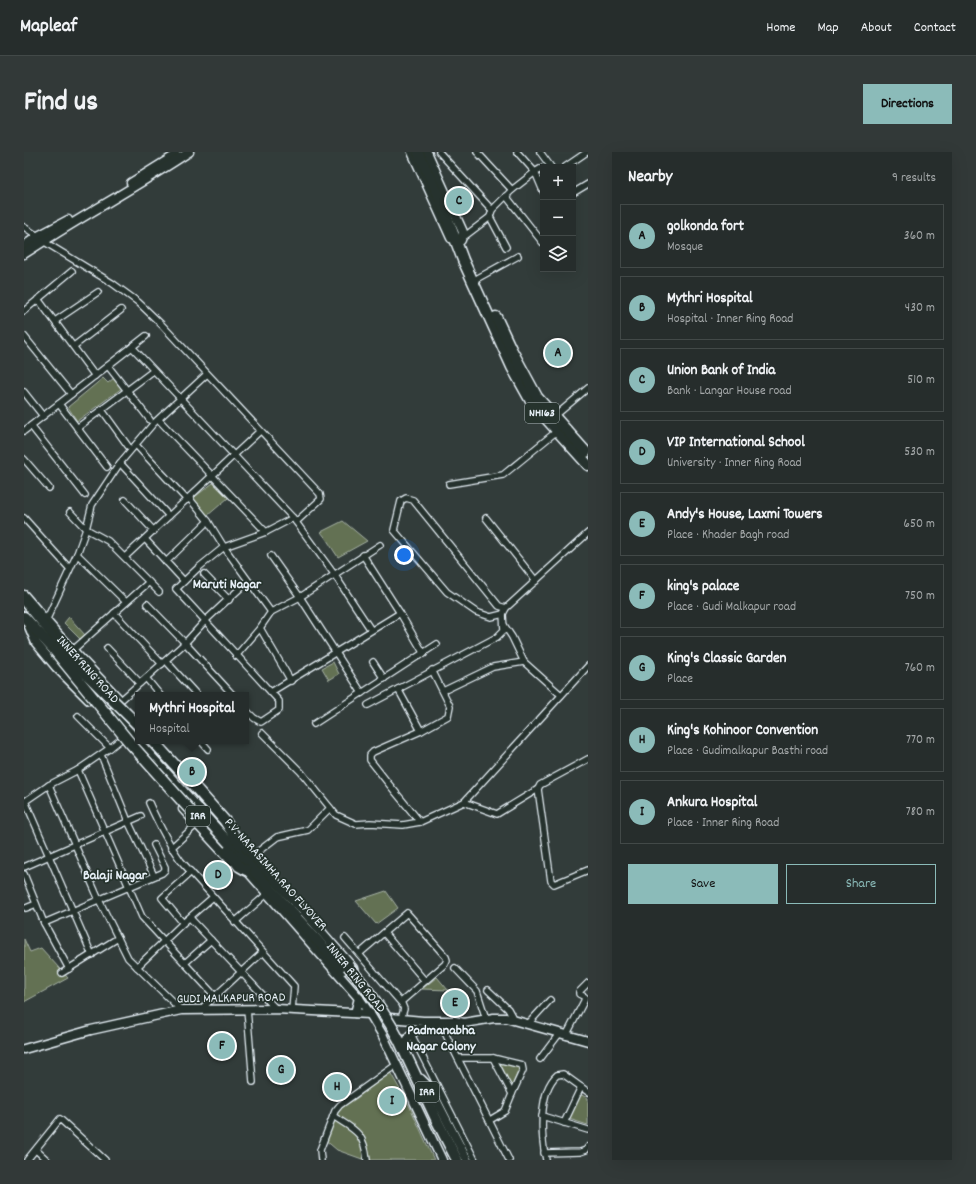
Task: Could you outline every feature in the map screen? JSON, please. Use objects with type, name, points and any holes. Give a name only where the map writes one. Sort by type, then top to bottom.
[{"type":"highway","name":"NH163","points":[[425,152],[458,241],[512,367],[532,403],[588,465]]},
{"type":"highway","name":"NH163","points":[[458,241],[537,397],[588,454]]},
{"type":"highway","name":"P.V. NARASIMHA RAO FLYOVER","points":[[24,608],[57,649],[135,736]]},
{"type":"highway","name":"P.V. NARASIMHA RAO FLYOVER","points":[[25,619],[57,649],[135,731]]},
{"type":"highway","points":[[57,649],[135,722]]},
{"type":"highway","points":[[57,649],[130,743],[240,866],[248,871]]},
{"type":"highway","name":"P.V. NARASIMHA RAO FLYOVER","points":[[142,744],[363,992],[377,1012],[388,1032],[450,1160]]},
{"type":"highway","name":"P.V. NARASIMHA RAO FLYOVER","points":[[148,744],[343,960],[371,994],[394,1030],[457,1160]]},
{"type":"highway","points":[[156,744],[225,821],[241,846]]},
{"type":"main road","points":[[24,254],[40,239],[180,152]]},
{"type":"main road","points":[[24,246],[40,239],[154,175],[189,152]]},
{"type":"main road","points":[[412,152],[449,237],[458,241],[463,232],[425,152]]},
{"type":"main road","points":[[24,595],[45,623],[73,650],[135,717]]},
{"type":"main road","name":"INNER RING ROAD","points":[[24,601],[45,623],[68,655],[135,727]]},
{"type":"main road","name":"INNER RING ROAD","points":[[25,619],[124,737],[248,871],[359,998],[382,1034],[442,1160]]},
{"type":"main road","points":[[124,737],[197,824],[236,867],[244,872],[248,871]]},
{"type":"main road","name":"INNER RING ROAD","points":[[151,744],[251,857],[306,914],[367,984],[396,1029],[461,1160]]},
{"type":"main road","points":[[158,744],[165,759]]},
{"type":"main road","points":[[355,1013],[359,998]]},
{"type":"main road","name":"GUDI MALKAPUR ROAD","points":[[24,1049],[98,1028],[181,1010],[276,1009],[370,1014]]},
{"type":"main road","points":[[390,1018],[424,1021],[454,1021],[464,1023]]},
{"type":"main road","points":[[406,1048],[409,1036],[422,1028],[454,1026],[494,1018],[528,1024],[562,1035],[588,1041]]},
{"type":"main road","points":[[382,1034],[384,1031],[391,1028],[396,1029]]},
{"type":"main road","points":[[421,1079],[430,1088],[467,1160]]},
{"type":"street","points":[[439,152],[492,210]]},
{"type":"street","points":[[477,152],[512,190]]},
{"type":"street","points":[[517,152],[535,172],[540,184]]},
{"type":"street","points":[[540,152],[546,164]]},
{"type":"street","points":[[569,164],[587,152]]},
{"type":"street","points":[[458,241],[490,217],[492,210],[512,190],[540,170]]},
{"type":"street","points":[[576,191],[588,184]]},
{"type":"street","points":[[506,196],[540,239]]},
{"type":"street","points":[[490,217],[506,246]]},
{"type":"street","points":[[24,227],[40,239],[112,283],[138,302],[161,324],[320,494],[321,499],[294,520],[224,547],[176,589],[279,701],[279,710],[261,722],[249,713]]},
{"type":"street","points":[[478,278],[518,256]]},
{"type":"street","points":[[24,310],[72,271]]},
{"type":"street","points":[[55,321],[98,292]]},
{"type":"street","points":[[38,299],[95,376]]},
{"type":"street","points":[[74,346],[121,310]]},
{"type":"street","points":[[24,336],[72,394]]},
{"type":"street","points":[[24,431],[146,336]]},
{"type":"street","points":[[132,347],[294,520],[334,574],[371,630]]},
{"type":"street","points":[[108,366],[150,420]]},
{"type":"street","points":[[77,428],[153,371]]},
{"type":"street","points":[[45,623],[86,529],[92,504],[120,463],[153,424],[207,374]]},
{"type":"street","points":[[555,416],[588,388]]},
{"type":"street","points":[[24,392],[42,416]]},
{"type":"street","points":[[59,404],[107,467]]},
{"type":"street","points":[[102,410],[128,446]]},
{"type":"street","points":[[159,420],[266,532]]},
{"type":"street","points":[[31,426],[85,495]]},
{"type":"street","points":[[125,557],[260,431]]},
{"type":"street","points":[[449,484],[503,475],[557,431]]},
{"type":"street","points":[[136,445],[208,521],[224,547],[271,612]]},
{"type":"street","points":[[24,459],[49,488]]},
{"type":"street","points":[[120,463],[169,516]]},
{"type":"street","points":[[503,614],[491,617],[476,612],[447,592],[394,530],[401,501],[406,498],[413,500],[499,606],[506,608]]},
{"type":"street","points":[[124,500],[154,531]]},
{"type":"street","points":[[70,512],[86,529],[108,541],[159,592]]},
{"type":"street","points":[[24,518],[69,568]]},
{"type":"street","points":[[486,518],[536,580]]},
{"type":"street","points":[[166,562],[208,521]]},
{"type":"street","points":[[368,705],[497,637],[504,630],[503,614],[506,608],[588,533]]},
{"type":"street","points":[[145,539],[184,581]]},
{"type":"street","points":[[236,656],[260,628],[271,612],[300,597],[380,545]]},
{"type":"street","points":[[76,554],[126,602]]},
{"type":"street","points":[[271,556],[300,597],[362,693]]},
{"type":"street","points":[[363,556],[400,613],[424,654]]},
{"type":"street","points":[[204,574],[229,600]]},
{"type":"street","points":[[120,701],[186,643],[205,622],[248,581]]},
{"type":"street","points":[[73,650],[149,582]]},
{"type":"street","points":[[147,604],[186,643],[230,692]]},
{"type":"street","points":[[114,613],[194,692]]},
{"type":"street","points":[[271,692],[400,613]]},
{"type":"street","points":[[504,625],[512,637],[524,662],[561,695]]},
{"type":"street","points":[[260,628],[291,681]]},
{"type":"street","points":[[314,724],[424,654],[437,644]]},
{"type":"street","points":[[107,648],[140,683]]},
{"type":"street","points":[[373,662],[384,679]]},
{"type":"street","points":[[443,691],[493,667],[524,662]]},
{"type":"street","points":[[262,733],[301,772],[336,815],[356,824],[370,823],[403,825],[420,822],[464,802],[588,666]]},
{"type":"street","points":[[420,822],[370,760],[370,755],[373,752],[421,731],[448,716],[450,706],[432,670]]},
{"type":"street","points":[[146,678],[158,692]]},
{"type":"street","points":[[398,689],[421,731]]},
{"type":"street","points":[[78,716],[110,748]]},
{"type":"street","points":[[92,955],[24,802],[49,785],[78,770],[124,737]]},
{"type":"street","points":[[204,744],[208,749]]},
{"type":"street","points":[[100,755],[128,821],[154,876]]},
{"type":"street","points":[[588,759],[540,785],[538,790],[551,881],[554,884],[588,870]]},
{"type":"street","points":[[78,770],[142,917],[215,996]]},
{"type":"street","points":[[49,785],[99,900],[128,958],[181,1010]]},
{"type":"street","points":[[464,802],[497,814],[538,790]]},
{"type":"street","points":[[149,803],[160,830],[171,848],[235,922],[294,986],[292,1010]]},
{"type":"street","points":[[251,857],[277,837],[308,830],[330,808]]},
{"type":"street","points":[[24,867],[141,816]]},
{"type":"street","points":[[171,848],[197,824]]},
{"type":"street","points":[[44,923],[165,870],[165,867],[154,845]]},
{"type":"street","points":[[183,923],[162,898],[191,872]]},
{"type":"street","points":[[24,874],[26,885],[44,923],[69,969]]},
{"type":"street","points":[[235,922],[267,894]]},
{"type":"street","points":[[138,968],[183,923],[213,897]]},
{"type":"street","points":[[26,908],[36,904]]},
{"type":"street","points":[[359,954],[407,913],[446,957],[446,962],[401,1002]]},
{"type":"street","points":[[190,918],[276,1009]]},
{"type":"street","points":[[384,933],[425,981]]},
{"type":"street","points":[[62,973],[118,938]]},
{"type":"street","points":[[345,938],[401,1002],[404,1009],[401,1019]]},
{"type":"street","points":[[185,963],[211,940]]},
{"type":"street","points":[[200,1010],[263,952]]},
{"type":"street","points":[[455,968],[477,992],[486,1019]]},
{"type":"street","points":[[540,1059],[562,1035],[584,1001],[584,997],[579,994],[579,992],[588,983]]},
{"type":"street","points":[[488,990],[508,1009],[514,1021]]},
{"type":"street","points":[[528,1024],[550,1000]]},
{"type":"street","points":[[247,1010],[253,1082]]},
{"type":"street","points":[[442,1027],[510,1160]]},
{"type":"street","points":[[411,1034],[475,1160]]},
{"type":"street","points":[[458,1058],[493,1058],[522,1065],[523,1067],[505,1111],[490,1120]]},
{"type":"street","points":[[493,1058],[512,1094]]},
{"type":"street","points":[[321,1160],[320,1150],[333,1116],[340,1105],[396,1065]]},
{"type":"street","points":[[546,1160],[544,1153],[542,1116],[552,1079],[557,1075],[563,1074],[588,1092]]},
{"type":"street","points":[[564,1123],[581,1087]]},
{"type":"street","points":[[333,1116],[358,1131],[365,1148],[367,1160]]},
{"type":"street","points":[[542,1116],[588,1130]]},
{"type":"street","points":[[27,1160],[60,1119],[105,1160]]},
{"type":"street","points":[[544,1153],[580,1152],[586,1150],[588,1147]]},
{"type":"street","points":[[36,1150],[47,1160]]},
{"type":"green space","points":[[115,377],[122,388],[77,421],[68,407],[103,378],[108,383]]},
{"type":"green space","points":[[213,483],[228,498],[207,516],[192,499]]},
{"type":"green space","points":[[343,521],[367,541],[338,557],[321,532]]},
{"type":"green space","points":[[69,617],[85,635],[80,639],[64,623]]},
{"type":"green space","points":[[333,662],[339,674],[329,680],[322,668]]},
{"type":"green space","points":[[386,891],[398,908],[376,924],[356,901]]},
{"type":"green space","points":[[24,939],[30,952],[41,948],[68,978],[24,1002]]},
{"type":"green space","points":[[437,977],[448,990],[422,989]]},
{"type":"green space","points":[[500,1063],[520,1067],[512,1086],[509,1086]]},
{"type":"green space","points":[[390,1072],[410,1107],[434,1160],[365,1160],[337,1150],[324,1139],[338,1110],[357,1098]]},
{"type":"green space","points":[[577,1093],[588,1098],[588,1125],[566,1118]]},
{"type":"place","name":"Union Bank of India","points":[[459,201]]},
{"type":"place","name":"golkonda fort","points":[[558,353]]},
{"type":"place","name":"Mythri Hospital","points":[[192,772]]},
{"type":"place","name":"VIP International School","points":[[218,875]]},
{"type":"place","name":"Andy's House, Laxmi Towers","points":[[455,1003]]},
{"type":"place","name":"king's palace","points":[[222,1046]]},
{"type":"place","name":"King's Classic Garden","points":[[281,1070]]},
{"type":"place","name":"King's Kohinoor Convention","points":[[337,1087]]},
{"type":"place","name":"Ankura Hospital","points":[[392,1101]]},
{"type":"district","name":"Maruti Nagar","points":[[227,585]]},
{"type":"district","name":"Balaji Nagar","points":[[115,876]]},
{"type":"district","name":"Padmanabha Nagar Colony","points":[[441,1040]]}]
